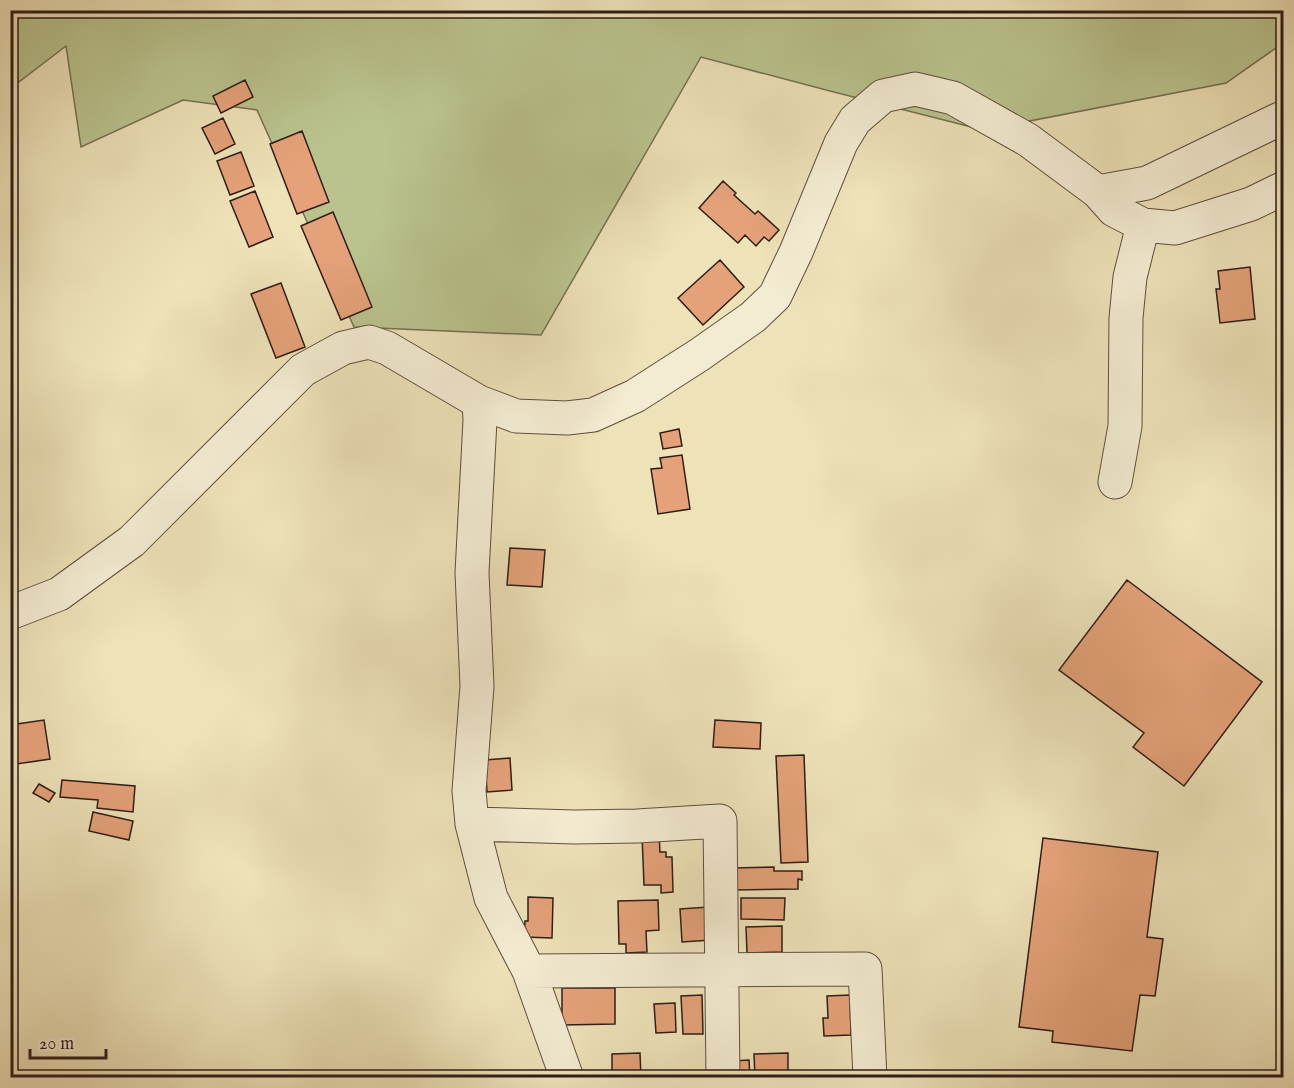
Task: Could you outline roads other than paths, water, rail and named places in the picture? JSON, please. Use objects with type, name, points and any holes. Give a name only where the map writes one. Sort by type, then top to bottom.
[{"type":"street","points":[[10,614],[59,594],[132,541],[303,370],[343,348],[369,342],[387,348],[479,402],[516,416],[567,418],[593,416],[635,396],[753,317],[775,296],[796,252],[841,142],[855,120],[883,96],[915,89],[953,98],[1028,140],[1098,192],[1114,210],[1143,225],[1175,228],[1251,204],[1284,188]]},
{"type":"street","points":[[1098,192],[1147,183],[1284,117]]},
{"type":"street","points":[[1115,482],[1125,426],[1126,318],[1130,277],[1143,225]]},
{"type":"street","points":[[479,402],[472,573],[477,686],[469,791],[472,824],[491,898],[530,971],[567,1077]]},
{"type":"street","points":[[472,824],[574,827],[720,821],[723,1077]]},
{"type":"street","points":[[530,971],[865,969],[870,1077]]}]
